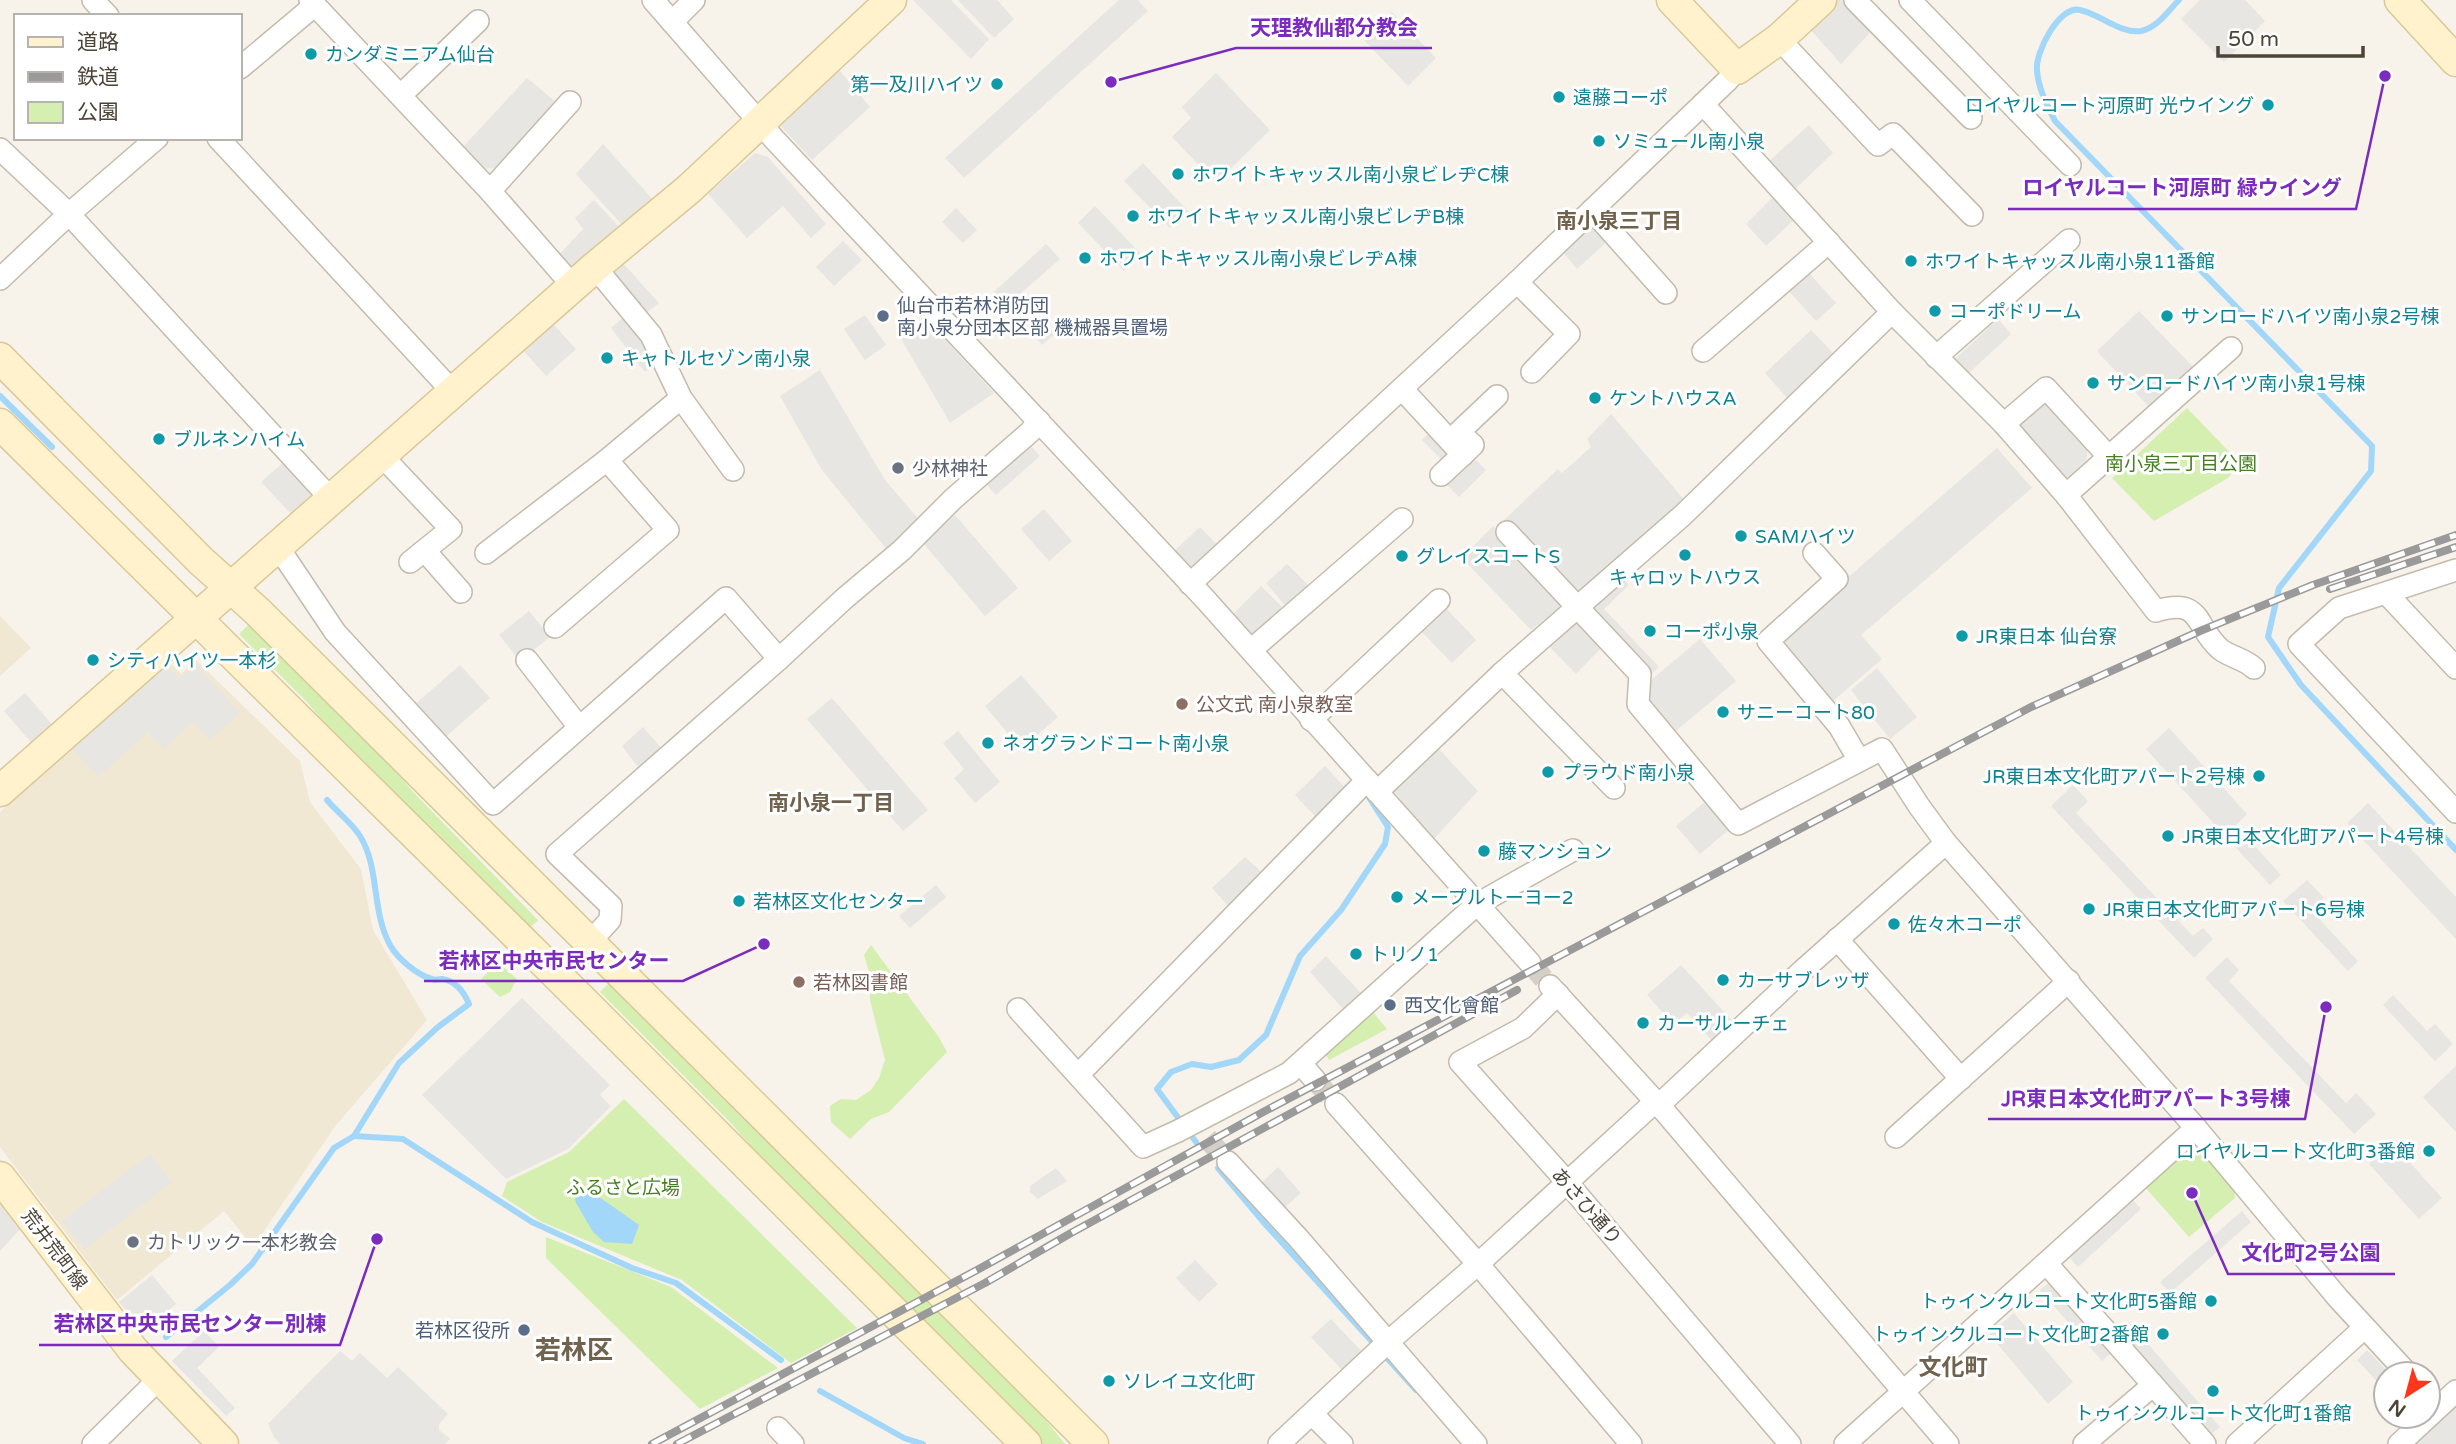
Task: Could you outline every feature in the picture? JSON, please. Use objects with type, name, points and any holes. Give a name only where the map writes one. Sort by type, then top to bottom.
[{"type":"street","points":[[93,0],[105,14]]},
{"type":"street","points":[[653,0],[761,124],[1251,650],[1530,963]]},
{"type":"street","points":[[672,22],[694,0]]},
{"type":"street","points":[[0,791],[584,276],[689,189],[891,0]]},
{"type":"street","points":[[1672,0],[1737,69]]},
{"type":"street","points":[[1190,584],[1517,282],[1737,69],[1779,39],[1821,0]]},
{"type":"street","points":[[1855,0],[1971,118]]},
{"type":"street","points":[[1910,0],[2070,165]]},
{"type":"street","points":[[2400,0],[2456,61]]},
{"type":"street","points":[[242,66],[312,3],[490,191],[651,335],[681,398],[733,470]]},
{"type":"street","points":[[401,95],[478,21]]},
{"type":"street","points":[[1779,39],[1878,145],[1894,134],[1972,215]]},
{"type":"street","points":[[490,191],[570,102]]},
{"type":"street","points":[[1703,104],[1892,312],[2004,425],[2066,495],[2156,611],[2176,605],[2193,612],[2221,650],[2254,668]]},
{"type":"street","points":[[0,279],[69,214],[155,140]]},
{"type":"street","points":[[220,140],[453,392]]},
{"type":"street","points":[[0,149],[69,214],[331,499]]},
{"type":"street","points":[[1592,210],[1666,293]]},
{"type":"street","points":[[1936,357],[2069,240]]},
{"type":"street","points":[[1703,351],[1829,242]]},
{"type":"street","points":[[1517,282],[1569,334],[1532,372]]},
{"type":"street","points":[[1079,1074],[1372,786],[1683,516],[1892,312]]},
{"type":"street","points":[[2066,495],[2231,348]]},
{"type":"street","points":[[0,358],[201,561],[404,758],[1093,1444]]},
{"type":"street","points":[[2004,425],[2046,388],[2109,457]]},
{"type":"street","points":[[1402,389],[1463,455]]},
{"type":"street","points":[[1441,475],[1473,446],[1459,432],[1497,396]]},
{"type":"street","points":[[486,553],[607,460],[681,398]]},
{"type":"street","points":[[556,975],[610,920],[611,906],[557,854],[845,598],[902,551],[953,499],[1030,432],[1039,421]]},
{"type":"street","points":[[0,424],[1026,1444]]},
{"type":"street","points":[[381,454],[451,529],[417,556],[461,593]]},
{"type":"street","points":[[555,627],[668,530],[607,460]]},
{"type":"street","points":[[1251,650],[1402,519]]},
{"type":"street","points":[[1507,532],[1640,674],[1638,704],[1738,824],[1882,749],[1946,842],[2196,1128],[2364,1328],[2395,1360]]},
{"type":"street","points":[[278,547],[335,632],[493,804],[726,598],[779,659]]},
{"type":"street","points":[[1814,553],[1837,579],[1768,641],[1839,726],[1859,760]]},
{"type":"street","points":[[2456,570],[2339,608],[2299,643],[2456,812]]},
{"type":"street","points":[[2387,594],[2456,668]]},
{"type":"street","points":[[1311,719],[1438,600]]},
{"type":"street","points":[[527,660],[579,727]]},
{"type":"street","points":[[1502,673],[1614,788]]},
{"type":"street","points":[[404,758],[428,734]]},
{"type":"street","points":[[1279,1444],[1382,1347],[1658,1103],[1946,842]]},
{"type":"street","points":[[1018,1009],[1143,1146],[1192,1129],[1289,1073],[1476,905],[1573,850]]},
{"type":"street","points":[[1837,939],[1961,1079]]},
{"type":"street","points":[[1896,1137],[2069,981]]},
{"type":"street","name":"あさひ通り","points":[[1658,1103],[1554,990],[1523,1028],[1460,1062],[1568,1183],[1790,1444]]},
{"type":"street","points":[[1301,1064],[1315,1080]]},
{"type":"street","points":[[1658,1103],[1948,1444]]},
{"type":"street","points":[[1336,1104],[1478,1264],[1631,1444]]},
{"type":"street","points":[[1845,1444],[2196,1128]]},
{"type":"street","points":[[1228,1163],[1382,1347],[1476,1444]]},
{"type":"street","name":"荒井荒町線","points":[[0,1177],[114,1328],[159,1379],[223,1444]]},
{"type":"street","points":[[2048,1264],[2205,1444]]},
{"type":"street","points":[[2237,1444],[2364,1328]]},
{"type":"street","points":[[93,1444],[159,1379]]},
{"type":"street","points":[[2085,1444],[2152,1386]]},
{"type":"street","points":[[1312,1414],[1342,1444]]},
{"type":"street","points":[[778,1428],[793,1444]]},
{"type":"street","points":[[2399,1444],[2410,1430]]},
{"type":"shaded area","points":[[913,0],[951,0],[989,39],[971,59]]},
{"type":"shaded area","points":[[958,0],[997,0],[1014,19],[994,38]]},
{"type":"shaded area","points":[[1119,0],[1138,0],[1148,11],[964,178],[945,158]]},
{"type":"shaded area","points":[[1825,0],[1849,0],[1876,26],[1841,64],[1803,21]]},
{"type":"shaded area","points":[[2200,0],[2245,0],[2265,21],[2224,62],[2181,19]]},
{"type":"shaded area","points":[[1392,12],[1436,58],[1408,86],[1363,39]]},
{"type":"shaded area","points":[[835,65],[870,107],[812,160],[780,125],[781,114]]},
{"type":"shaded area","points":[[1216,73],[1270,130],[1216,183],[1172,137],[1191,118],[1182,107]]},
{"type":"shaded area","points":[[527,78],[556,102],[495,168],[481,169],[461,149]]},
{"type":"shaded area","points":[[1809,125],[1833,153],[1792,192],[1766,164]]},
{"type":"shaded area","points":[[603,144],[655,202],[624,227],[576,174]]},
{"type":"shaded area","points":[[755,153],[768,157],[826,224],[811,238],[783,206],[747,238],[708,194]]},
{"type":"shaded area","points":[[1143,163],[1188,211],[1170,228],[1124,181]]},
{"type":"shaded area","points":[[1776,194],[1797,217],[1766,246],[1746,224]]},
{"type":"shaded area","points":[[594,200],[622,230],[571,274],[557,257],[583,229],[575,218]]},
{"type":"shaded area","points":[[1095,206],[1141,254],[1124,271],[1078,223]]},
{"type":"shaded area","points":[[956,208],[977,230],[963,243],[942,222]]},
{"type":"shaded area","points":[[1591,219],[1610,239],[1577,269],[1561,250]]},
{"type":"shaded area","points":[[843,241],[862,260],[834,286],[816,267]]},
{"type":"shaded area","points":[[1046,244],[1060,259],[1019,295],[1055,334],[1042,345],[994,292]]},
{"type":"shaded area","points":[[620,260],[659,303],[642,316],[605,273]]},
{"type":"shaded area","points":[[1807,271],[1836,303],[1816,321],[1786,288]]},
{"type":"shaded area","points":[[2139,311],[2194,368],[2148,406],[2097,351]]},
{"type":"shaded area","points":[[865,315],[886,345],[865,360],[844,329]]},
{"type":"shaded area","points":[[623,318],[657,362],[645,372],[611,328]]},
{"type":"shaded area","points":[[925,318],[994,393],[950,423],[900,337]]},
{"type":"shaded area","points":[[1998,319],[2011,334],[1968,374],[1955,359]]},
{"type":"shaded area","points":[[553,324],[576,349],[546,376],[523,350]]},
{"type":"shaded area","points":[[1811,330],[1836,356],[1788,399],[1765,373]]},
{"type":"shaded area","points":[[820,370],[885,480],[921,522],[888,551],[822,470],[780,396]]},
{"type":"shaded area","points":[[2040,398],[2088,449],[2086,460],[2062,482],[2014,426]]},
{"type":"shaded area","points":[[1611,414],[1687,503],[1575,602],[1504,520],[1558,469],[1562,473],[1591,447],[1587,439]]},
{"type":"shaded area","points":[[1439,423],[1486,470],[1459,497],[1434,472],[1444,462],[1422,440]]},
{"type":"shaded area","points":[[1031,446],[1040,456],[996,495],[987,485]]},
{"type":"shaded area","points":[[1997,448],[2032,488],[1861,635],[1882,659],[1833,701],[1778,638]]},
{"type":"shaded area","points":[[286,460],[319,497],[296,519],[261,482]]},
{"type":"shaded area","points":[[1044,509],[1072,541],[1049,561],[1021,529]]},
{"type":"shaded area","points":[[955,515],[1018,588],[985,616],[923,543]]},
{"type":"shaded area","points":[[1493,526],[1560,595],[1562,605],[1531,630],[1462,558]]},
{"type":"shaded area","points":[[1200,527],[1222,550],[1194,577],[1172,553]]},
{"type":"shaded area","points":[[1287,564],[1311,588],[1288,609],[1266,583]]},
{"type":"shaded area","points":[[1619,575],[1629,585],[1604,609],[1659,667],[1649,676],[1585,607]]},
{"type":"shaded area","points":[[1261,586],[1285,610],[1253,637],[1233,614]]},
{"type":"shaded area","points":[[1446,608],[1476,640],[1452,663],[1421,631]]},
{"type":"shaded area","points":[[529,611],[550,637],[520,661],[499,635]]},
{"type":"shaded area","points":[[1574,614],[1604,645],[1576,674],[1545,642]]},
{"type":"shaded area","points":[[0,616],[31,648],[0,676]]},
{"type":"shaded area","points":[[1700,639],[1736,681],[1672,734],[1649,707],[1650,681]]},
{"type":"shaded area","points":[[166,658],[181,674],[196,660],[300,761],[310,802],[361,869],[373,930],[427,1020],[336,1125],[253,1247],[224,1211],[117,1300],[0,1147],[0,812]]},
{"type":"shaded area","points":[[165,663],[180,679],[196,664],[240,713],[210,740],[193,722],[164,749],[148,732],[98,777],[71,748]]},
{"type":"shaded area","points":[[460,665],[490,698],[442,740],[413,706]]},
{"type":"shaded area","points":[[1877,668],[1917,717],[1890,739],[1851,690]]},
{"type":"shaded area","points":[[1021,675],[1058,717],[1021,749],[985,706]]},
{"type":"shaded area","points":[[25,693],[56,729],[35,747],[4,711]]},
{"type":"shaded area","points":[[832,698],[928,810],[903,831],[807,719]]},
{"type":"shaded area","points":[[643,727],[663,750],[641,771],[622,746]]},
{"type":"shaded area","points":[[2169,728],[2247,814],[2236,825],[2281,875],[2270,885],[2146,749]]},
{"type":"shaded area","points":[[958,731],[1000,782],[975,803],[954,778],[964,769],[943,743]]},
{"type":"shaded area","points":[[1437,747],[1478,791],[1432,841],[1393,790]]},
{"type":"shaded area","points":[[1325,766],[1348,791],[1318,819],[1295,795]]},
{"type":"shaded area","points":[[2073,785],[2088,801],[2076,813],[2193,936],[2203,928],[2213,939],[2194,958],[2051,806]]},
{"type":"shaded area","points":[[1707,800],[1731,828],[1700,854],[1676,826]]},
{"type":"shaded area","points":[[2368,803],[2456,897],[2456,939],[2347,823]]},
{"type":"shaded area","points":[[1245,857],[1264,874],[1231,909],[1212,888]]},
{"type":"shaded area","points":[[2307,880],[2324,898],[2311,910],[2358,961],[2348,971],[2283,901]]},
{"type":"shaded area","points":[[936,885],[946,897],[910,928],[899,916]]},
{"type":"shaded area","points":[[1326,956],[1362,994],[1344,1010],[1310,972]]},
{"type":"shaded area","points":[[2227,957],[2239,970],[2229,981],[2346,1103],[2356,1093],[2376,1114],[2354,1134],[2205,978]]},
{"type":"shaded area","points":[[1681,965],[1738,1027],[1717,1046],[1687,1013],[1673,1024],[1647,995]]},
{"type":"shaded area","points":[[2393,995],[2427,1031],[2435,1024],[2453,1044],[2435,1061],[2383,1005]]},
{"type":"shaded area","points":[[522,998],[610,1085],[600,1095],[611,1106],[568,1149],[506,1179],[422,1095]]},
{"type":"shaded area","points":[[2456,1066],[2456,1132],[2423,1097]]},
{"type":"shaded area","points":[[2392,1143],[2442,1198],[2419,1219],[2369,1164]]},
{"type":"shaded area","points":[[150,1154],[172,1182],[85,1249],[62,1221]]},
{"type":"shaded area","points":[[1278,1167],[1301,1193],[1279,1213],[1256,1188]]},
{"type":"shaded area","points":[[1056,1168],[1067,1181],[1038,1199],[1030,1192],[1030,1186]]},
{"type":"shaded area","points":[[0,1199],[23,1226],[0,1251]]},
{"type":"shaded area","points":[[2132,1199],[2141,1209],[2078,1267],[2069,1257]]},
{"type":"shaded area","points":[[2242,1211],[2251,1222],[2170,1293],[2160,1282]]},
{"type":"shaded area","points":[[1195,1260],[1218,1284],[1199,1302],[1176,1278]]},
{"type":"shaded area","points":[[152,1275],[176,1304],[143,1331],[119,1302]]},
{"type":"shaded area","points":[[2051,1281],[2113,1351],[2102,1361],[2040,1290]]},
{"type":"shaded area","points":[[2014,1313],[2073,1382],[2048,1404],[1989,1334]]},
{"type":"shaded area","points":[[1331,1319],[1362,1352],[1343,1371],[1311,1337]]},
{"type":"shaded area","points":[[2129,1322],[2220,1427],[2210,1435],[2119,1330]]},
{"type":"shaded area","points":[[204,1331],[219,1347],[197,1368],[235,1408],[226,1416],[172,1361]]},
{"type":"shaded area","points":[[2367,1350],[2377,1360],[2372,1360],[2372,1376],[2357,1360]]},
{"type":"shaded area","points":[[340,1351],[352,1361],[360,1353],[387,1378],[398,1367],[448,1414],[439,1424],[439,1430],[450,1439],[445,1444],[280,1444],[268,1424]]},
{"type":"shaded area","points":[[2456,1405],[2456,1444],[2408,1444],[2425,1430],[2442,1430],[2442,1416]]},
{"type":"green space","name":"南小泉三丁目公園","points":[[2187,408],[2240,463],[2228,478],[2154,521],[2112,478]]},
{"type":"green space","points":[[252,621],[357,726],[414,793],[538,920],[526,932],[365,771],[307,702],[239,634]]},
{"type":"green space","points":[[871,945],[947,1052],[889,1112],[871,1119],[850,1139],[831,1122],[830,1106],[841,1099],[856,1100],[871,1090],[879,1078],[885,1060],[870,1000],[869,972],[864,955]]},
{"type":"green space","points":[[498,962],[517,979],[510,992],[500,997],[481,979]]},
{"type":"green space","points":[[612,980],[1008,1374],[1065,1444],[1040,1444],[923,1329],[799,1201],[729,1121],[600,992]]},
{"type":"green space","points":[[1372,1011],[1387,1029],[1329,1060],[1325,1053]]},
{"type":"green space","name":"ふるさと広場","points":[[624,1099],[857,1328],[791,1363],[682,1280],[542,1222],[502,1196],[507,1182],[569,1152]]},
{"type":"green space","points":[[2201,1147],[2234,1185],[2235,1198],[2189,1237],[2145,1187],[2188,1149]]},
{"type":"green space","points":[[546,1237],[671,1287],[778,1368],[700,1409],[546,1258]]},
{"type":"water","points":[[578,1187],[602,1199],[639,1225],[632,1244],[604,1242],[593,1232],[576,1203],[574,1194]]},
{"type":"waterway","points":[[2179,0],[2157,23],[2141,31],[2125,30],[2080,10],[2072,10],[2064,15],[2044,42],[2037,62],[2041,90],[2055,121],[2372,446],[2371,471],[2279,588],[2268,637],[2301,685],[2456,850]]},
{"type":"waterway","points":[[0,396],[52,447]]},
{"type":"waterway","points":[[1196,1142],[1157,1089],[1171,1072],[1192,1064],[1211,1067],[1239,1060],[1266,1035],[1300,956],[1341,910],[1385,844],[1388,827],[1370,799]]},
{"type":"waterway","points":[[166,1337],[252,1264],[334,1148],[354,1136],[399,1063],[438,1027],[469,1004],[455,985],[447,980],[433,980],[420,974],[393,950],[380,918],[366,848],[357,831],[327,800]]},
{"type":"waterway","points":[[354,1136],[403,1139],[532,1222],[632,1268],[676,1283],[781,1360]]},
{"type":"waterway","points":[[1218,1168],[1266,1225],[1416,1390]]},
{"type":"waterway","points":[[820,1391],[904,1438],[923,1444]]},
{"type":"tunnel","points":[[1530,963],[1550,986]]},
{"type":"tunnel","points":[[1315,1080],[1336,1104]]},
{"type":"tunnel","points":[[1207,1138],[1228,1162]]},
{"type":"railway","points":[[652,1444],[977,1270],[1265,1111],[2031,707],[2200,631],[2313,585],[2456,535]]},
{"type":"railway","points":[[2330,589],[2456,547]]},
{"type":"railway","points":[[677,1444],[985,1283],[1071,1233],[1517,990]]},
{"type":"place","name":"カンダミニアム仙台","points":[[311,54]]},
{"type":"place","name":"ロイヤルコート河原町 緑ウイング","points":[[2385,76]]},
{"type":"place","name":"天理教仙都分教会","points":[[1111,82]]},
{"type":"place","name":"第一及川ハイツ","points":[[997,84]]},
{"type":"place","name":"遠藤コーポ","points":[[1559,97]]},
{"type":"place","name":"ロイヤルコート河原町 光ウイング","points":[[2268,105]]},
{"type":"place","name":"ソミュール南小泉","points":[[1599,141]]},
{"type":"place","name":"ホワイトキャッスル南小泉ビレヂC棟","points":[[1178,174]]},
{"type":"place","name":"ホワイトキャッスル南小泉ビレヂB棟","points":[[1133,216]]},
{"type":"place","name":"ホワイトキャッスル南小泉ビレヂA棟","points":[[1085,258]]},
{"type":"place","name":"ホワイトキャッスル南小泉11番館","points":[[1911,261]]},
{"type":"place","name":"コーポドリーム","points":[[1935,311]]},
{"type":"place","name":"仙台市若林消防団 南小泉分団本区部 機械器具置場","points":[[883,316]]},
{"type":"place","name":"サンロードハイツ南小泉2号棟","points":[[2167,316]]},
{"type":"place","name":"キャトルセゾン南小泉","points":[[607,358]]},
{"type":"place","name":"サンロードハイツ南小泉1号棟","points":[[2093,383]]},
{"type":"place","name":"ケントハウスA","points":[[1595,398]]},
{"type":"place","name":"ブルネンハイム","points":[[159,439]]},
{"type":"place","name":"少林神社","points":[[898,468]]},
{"type":"place","name":"SAMハイツ","points":[[1741,536]]},
{"type":"place","name":"キャロットハウス","points":[[1685,555]]},
{"type":"place","name":"グレイスコートS","points":[[1402,556]]},
{"type":"place","name":"コーポ小泉","points":[[1650,631]]},
{"type":"place","name":"JR東日本 仙台寮","points":[[1962,636]]},
{"type":"place","name":"シティハイツ一本杉","points":[[93,660]]},
{"type":"place","name":"公文式 南小泉教室","points":[[1182,704]]},
{"type":"place","name":"サニーコート80","points":[[1723,712]]},
{"type":"place","name":"ネオグランドコート南小泉","points":[[988,743]]},
{"type":"place","name":"プラウド南小泉","points":[[1548,772]]},
{"type":"place","name":"JR東日本文化町アパート2号棟","points":[[2259,776]]},
{"type":"place","name":"JR東日本文化町アパート4号棟","points":[[2168,836]]},
{"type":"place","name":"藤マンション","points":[[1484,851]]},
{"type":"place","name":"メープルトーヨー2","points":[[1397,897]]},
{"type":"place","name":"若林区文化センター","points":[[739,901]]},
{"type":"place","name":"JR東日本文化町アパート6号棟","points":[[2089,909]]},
{"type":"place","name":"佐々木コーポ","points":[[1894,924]]},
{"type":"place","name":"若林区中央市民センター","points":[[764,944]]},
{"type":"place","name":"トリノ1","points":[[1356,954]]},
{"type":"place","name":"カーサブレッザ","points":[[1723,980]]},
{"type":"place","name":"若林図書館","points":[[799,982]]},
{"type":"place","name":"西文化會館","points":[[1390,1005]]},
{"type":"place","name":"JR東日本文化町アパート3号棟","points":[[2326,1007]]},
{"type":"place","name":"カーサルーチェ","points":[[1643,1023]]},
{"type":"place","name":"ロイヤルコート文化町3番館","points":[[2429,1151]]},
{"type":"place","name":"文化町2号公園","points":[[2192,1193]]},
{"type":"place","name":"若林区中央市民センター別棟","points":[[377,1239]]},
{"type":"place","name":"カトリック一本杉教会","points":[[133,1242]]},
{"type":"place","name":"トゥインクルコート文化町5番館","points":[[2211,1301]]},
{"type":"place","name":"若林区役所","points":[[524,1330]]},
{"type":"place","name":"トゥインクルコート文化町2番館","points":[[2163,1334]]},
{"type":"place","name":"ソレイユ文化町","points":[[1109,1381]]},
{"type":"place","name":"トゥインクルコート文化町1番館","points":[[2213,1391]]},
{"type":"district","name":"南小泉三丁目","points":[[1619,221]]},
{"type":"district","name":"南小泉一丁目","points":[[831,803]]},
{"type":"district","name":"若林区","points":[[574,1350]]},
{"type":"district","name":"文化町","points":[[1953,1367]]}]
